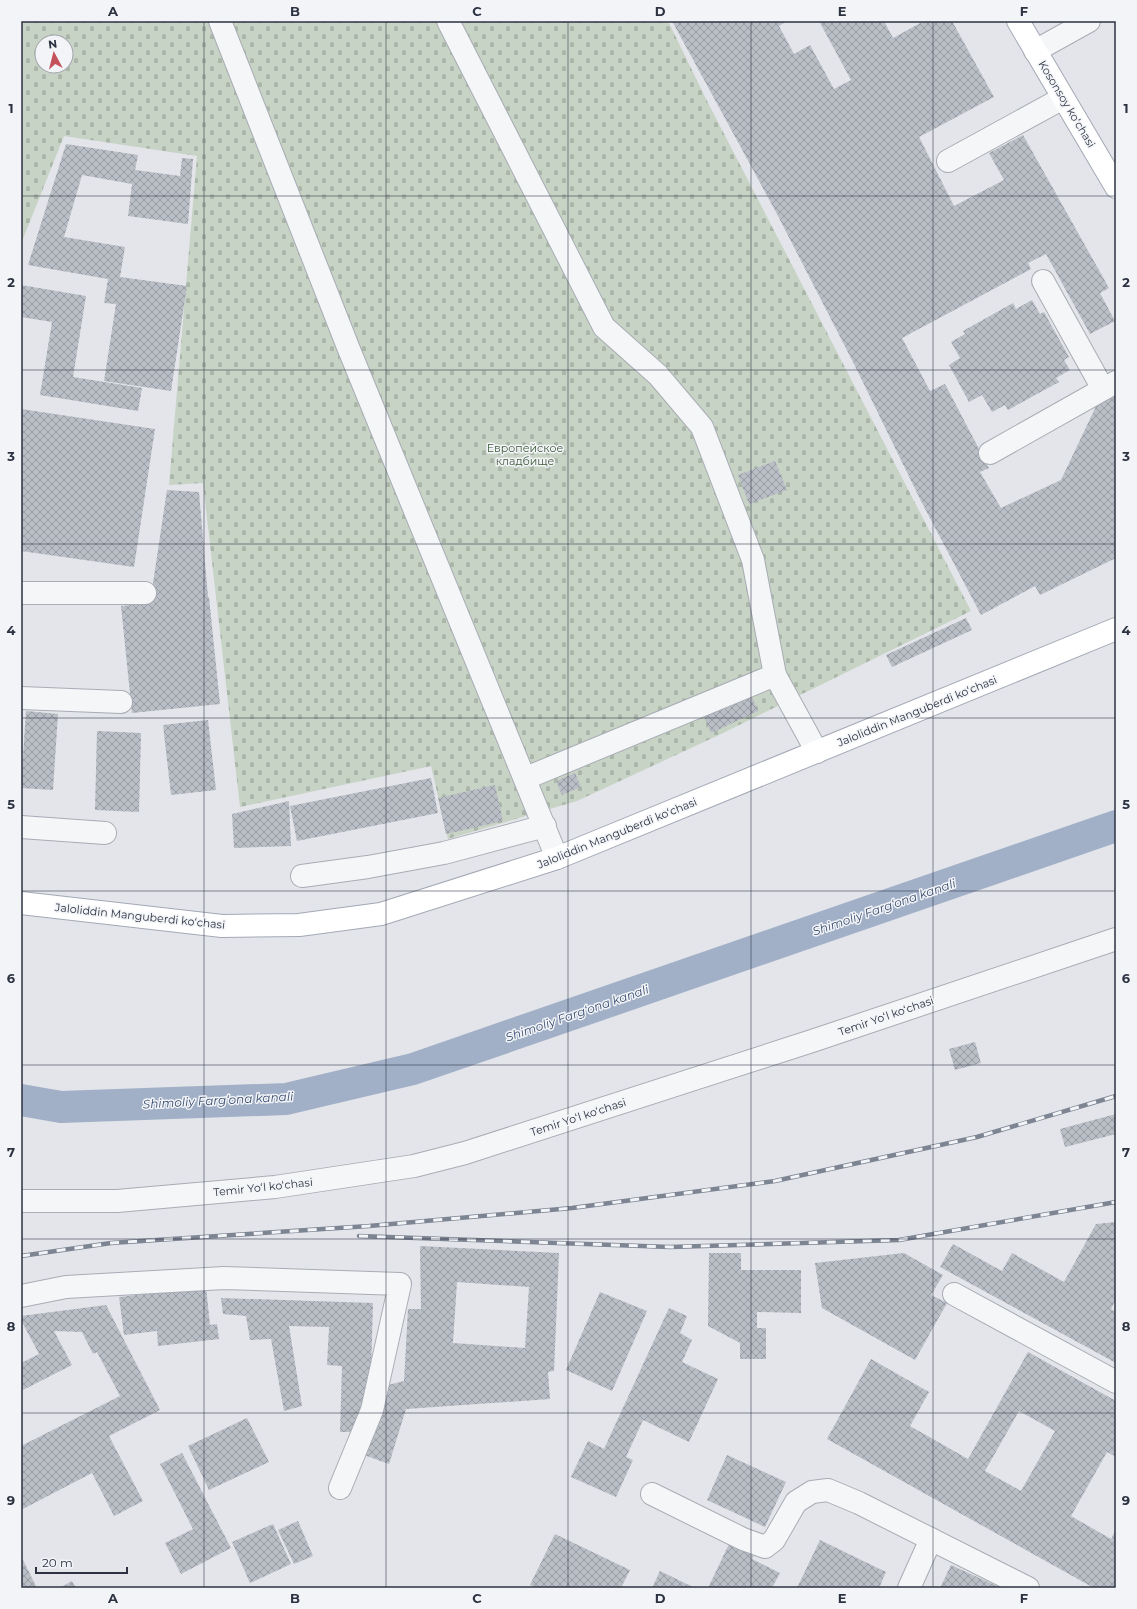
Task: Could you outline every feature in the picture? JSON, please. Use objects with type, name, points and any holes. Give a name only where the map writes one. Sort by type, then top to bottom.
[{"type":"main road","name":"Kosonsoy koʻchasi","points":[[1018,21],[1116,187]]},
{"type":"main road","name":"Jaloliddin Manguberdi koʻchasi","points":[[21,902],[222,926],[299,925],[381,914],[557,858],[1116,629]]},
{"type":"street","points":[[220,21],[345,340],[526,778],[557,858]]},
{"type":"street","points":[[448,21],[604,327],[658,375],[702,427],[753,560],[775,675],[817,752]]},
{"type":"street","points":[[1035,51],[1090,21]]},
{"type":"street","points":[[948,161],[1063,98]]},
{"type":"street","points":[[990,453],[1109,386],[1043,281]]},
{"type":"street","points":[[21,593],[144,593]]},
{"type":"street","points":[[526,778],[775,675]]},
{"type":"street","points":[[21,698],[121,702]]},
{"type":"street","points":[[302,876],[368,867],[444,853],[545,826]]},
{"type":"street","points":[[21,827],[105,833]]},
{"type":"street","name":"Temir Yoʻl koʻchasi","points":[[21,1201],[117,1201],[275,1186],[414,1166],[465,1153],[797,1046],[1116,939]]},
{"type":"street","points":[[21,1296],[66,1287],[224,1278],[400,1284],[372,1410],[340,1488]]},
{"type":"street","points":[[954,1294],[1116,1382]]},
{"type":"street","points":[[652,1494],[743,1539],[765,1547],[774,1540],[796,1502],[812,1492],[828,1490],[859,1503],[1028,1588]]},
{"type":"street","points":[[909,1588],[931,1539]]},
{"type":"green space","name":"Европейское кладбище","points":[[21,21],[668,21],[707,101],[971,611],[719,735],[577,801],[448,839],[431,766],[240,807],[203,483],[169,485],[197,156],[64,136],[21,244]]},
{"type":"building","points":[[672,21],[787,21],[779,26],[794,54],[810,45],[834,89],[851,80],[819,21],[884,21],[893,38],[924,21],[952,21],[994,97],[919,137],[954,206],[1004,180],[989,153],[1023,135],[1109,288],[1100,293],[1115,321],[1090,334],[1046,254],[1028,263],[1031,269],[902,338],[930,391],[945,384],[989,468],[980,472],[1001,508],[1061,480],[1099,400],[1116,391],[1116,558],[1040,595],[1035,586],[981,615],[921,501],[854,364],[777,214]]},
{"type":"building","points":[[66,144],[138,155],[135,170],[180,176],[182,158],[193,159],[188,224],[128,216],[132,184],[82,175],[64,237],[125,247],[120,277],[187,286],[171,391],[104,381],[116,304],[104,303],[108,279],[28,265]]},
{"type":"building","points":[[21,285],[86,296],[73,377],[142,388],[138,411],[40,395],[52,322],[21,317]]},
{"type":"building","points":[[1032,300],[1040,314],[1044,312],[1069,357],[1064,360],[1070,370],[1056,378],[1059,382],[1008,410],[1005,405],[992,412],[982,395],[969,402],[949,365],[960,358],[951,342],[965,334],[963,331],[1013,303],[1016,309]]},
{"type":"building","points":[[21,409],[155,429],[134,567],[21,551]]},
{"type":"building","points":[[775,461],[787,490],[749,504],[738,475]]},
{"type":"building","points":[[167,490],[199,492],[208,597],[220,704],[132,713],[121,606],[150,603]]},
{"type":"building","points":[[966,618],[972,630],[892,667],[886,655]]},
{"type":"building","points":[[748,688],[758,711],[711,733],[700,708]]},
{"type":"building","points":[[26,711],[58,714],[53,790],[21,788]]},
{"type":"building","points":[[208,720],[216,790],[171,795],[163,725]]},
{"type":"building","points":[[97,731],[141,733],[139,812],[95,810]]},
{"type":"building","points":[[575,773],[581,787],[562,795],[556,781]]},
{"type":"building","points":[[431,778],[438,813],[297,841],[290,806]]},
{"type":"building","points":[[495,785],[503,821],[446,834],[438,798]]},
{"type":"building","points":[[289,801],[291,846],[234,848],[232,814]]},
{"type":"building","points":[[975,1042],[981,1063],[955,1070],[949,1049]]},
{"type":"building","points":[[1116,1114],[1116,1134],[1065,1147],[1060,1129]]},
{"type":"building","points":[[1116,1222],[1116,1299],[1111,1309],[1116,1312],[1116,1363],[940,1267],[953,1244],[1002,1271],[1012,1253],[1064,1282],[1096,1224]]},
{"type":"building","points":[[420,1246],[559,1253],[554,1371],[548,1372],[550,1399],[406,1409],[389,1464],[364,1455],[384,1386],[404,1381],[408,1309],[421,1309]],"holes":[[[457,1282],[529,1287],[525,1348],[453,1343]]]},
{"type":"building","points":[[709,1253],[741,1253],[741,1270],[801,1270],[801,1313],[757,1312],[757,1328],[766,1328],[766,1359],[740,1359],[740,1343],[708,1326]]},
{"type":"building","points":[[904,1253],[943,1275],[931,1295],[947,1303],[915,1360],[822,1308],[815,1263]]},
{"type":"building","points":[[206,1287],[210,1325],[217,1324],[219,1339],[158,1346],[157,1331],[124,1335],[119,1297]]},
{"type":"building","points":[[600,1292],[647,1311],[612,1391],[566,1370]]},
{"type":"building","points":[[221,1298],[373,1303],[370,1407],[360,1432],[340,1432],[342,1366],[327,1365],[329,1327],[289,1326],[302,1406],[284,1411],[271,1339],[250,1340],[246,1316],[223,1314]]},
{"type":"building","points":[[106,1305],[160,1410],[109,1436],[143,1501],[114,1516],[92,1473],[21,1510],[21,1446],[120,1396],[97,1352],[93,1354],[82,1332],[54,1331],[72,1365],[21,1391],[21,1363],[39,1354],[21,1320],[21,1316]]},
{"type":"building","points":[[669,1308],[687,1316],[680,1333],[692,1340],[682,1362],[718,1379],[689,1442],[643,1420],[626,1457],[633,1460],[616,1497],[571,1477],[588,1441],[604,1449]]},
{"type":"building","points":[[1028,1352],[1116,1401],[1116,1457],[1107,1452],[1071,1516],[1111,1539],[1116,1530],[1116,1588],[1094,1588],[827,1439],[871,1359],[929,1392],[910,1426],[968,1459]],"holes":[[[1019,1411],[1055,1431],[1021,1491],[985,1471]]]},
{"type":"building","points":[[247,1418],[269,1462],[209,1490],[188,1446]]},
{"type":"building","points":[[182,1453],[231,1548],[181,1574],[165,1543],[193,1529],[160,1464]]},
{"type":"building","points":[[727,1455],[786,1482],[765,1527],[707,1500]]},
{"type":"building","points":[[298,1521],[313,1556],[294,1564],[278,1530]]},
{"type":"building","points":[[273,1524],[291,1564],[250,1583],[232,1542]]},
{"type":"building","points":[[555,1534],[630,1570],[621,1588],[537,1588],[530,1585]]},
{"type":"building","points":[[820,1540],[886,1572],[879,1588],[797,1588]]},
{"type":"building","points":[[729,1544],[754,1556],[752,1559],[780,1573],[772,1588],[708,1588]]},
{"type":"building","points":[[21,1556],[37,1588],[21,1588]]},
{"type":"building","points":[[951,1565],[1001,1588],[940,1588]]},
{"type":"building","points":[[660,1571],[695,1588],[652,1588]]},
{"type":"building","points":[[72,1581],[76,1588],[59,1588]]},
{"type":"waterway","name":"Shimoliy Fargʻona kanali","points":[[21,1100],[61,1107],[286,1099],[413,1069],[1116,826]]},
{"type":"railway","points":[[21,1256],[111,1243],[369,1226],[572,1208],[775,1181],[977,1137],[1116,1096]]},
{"type":"railway","points":[[359,1236],[670,1247],[899,1240],[1116,1202]]}]
